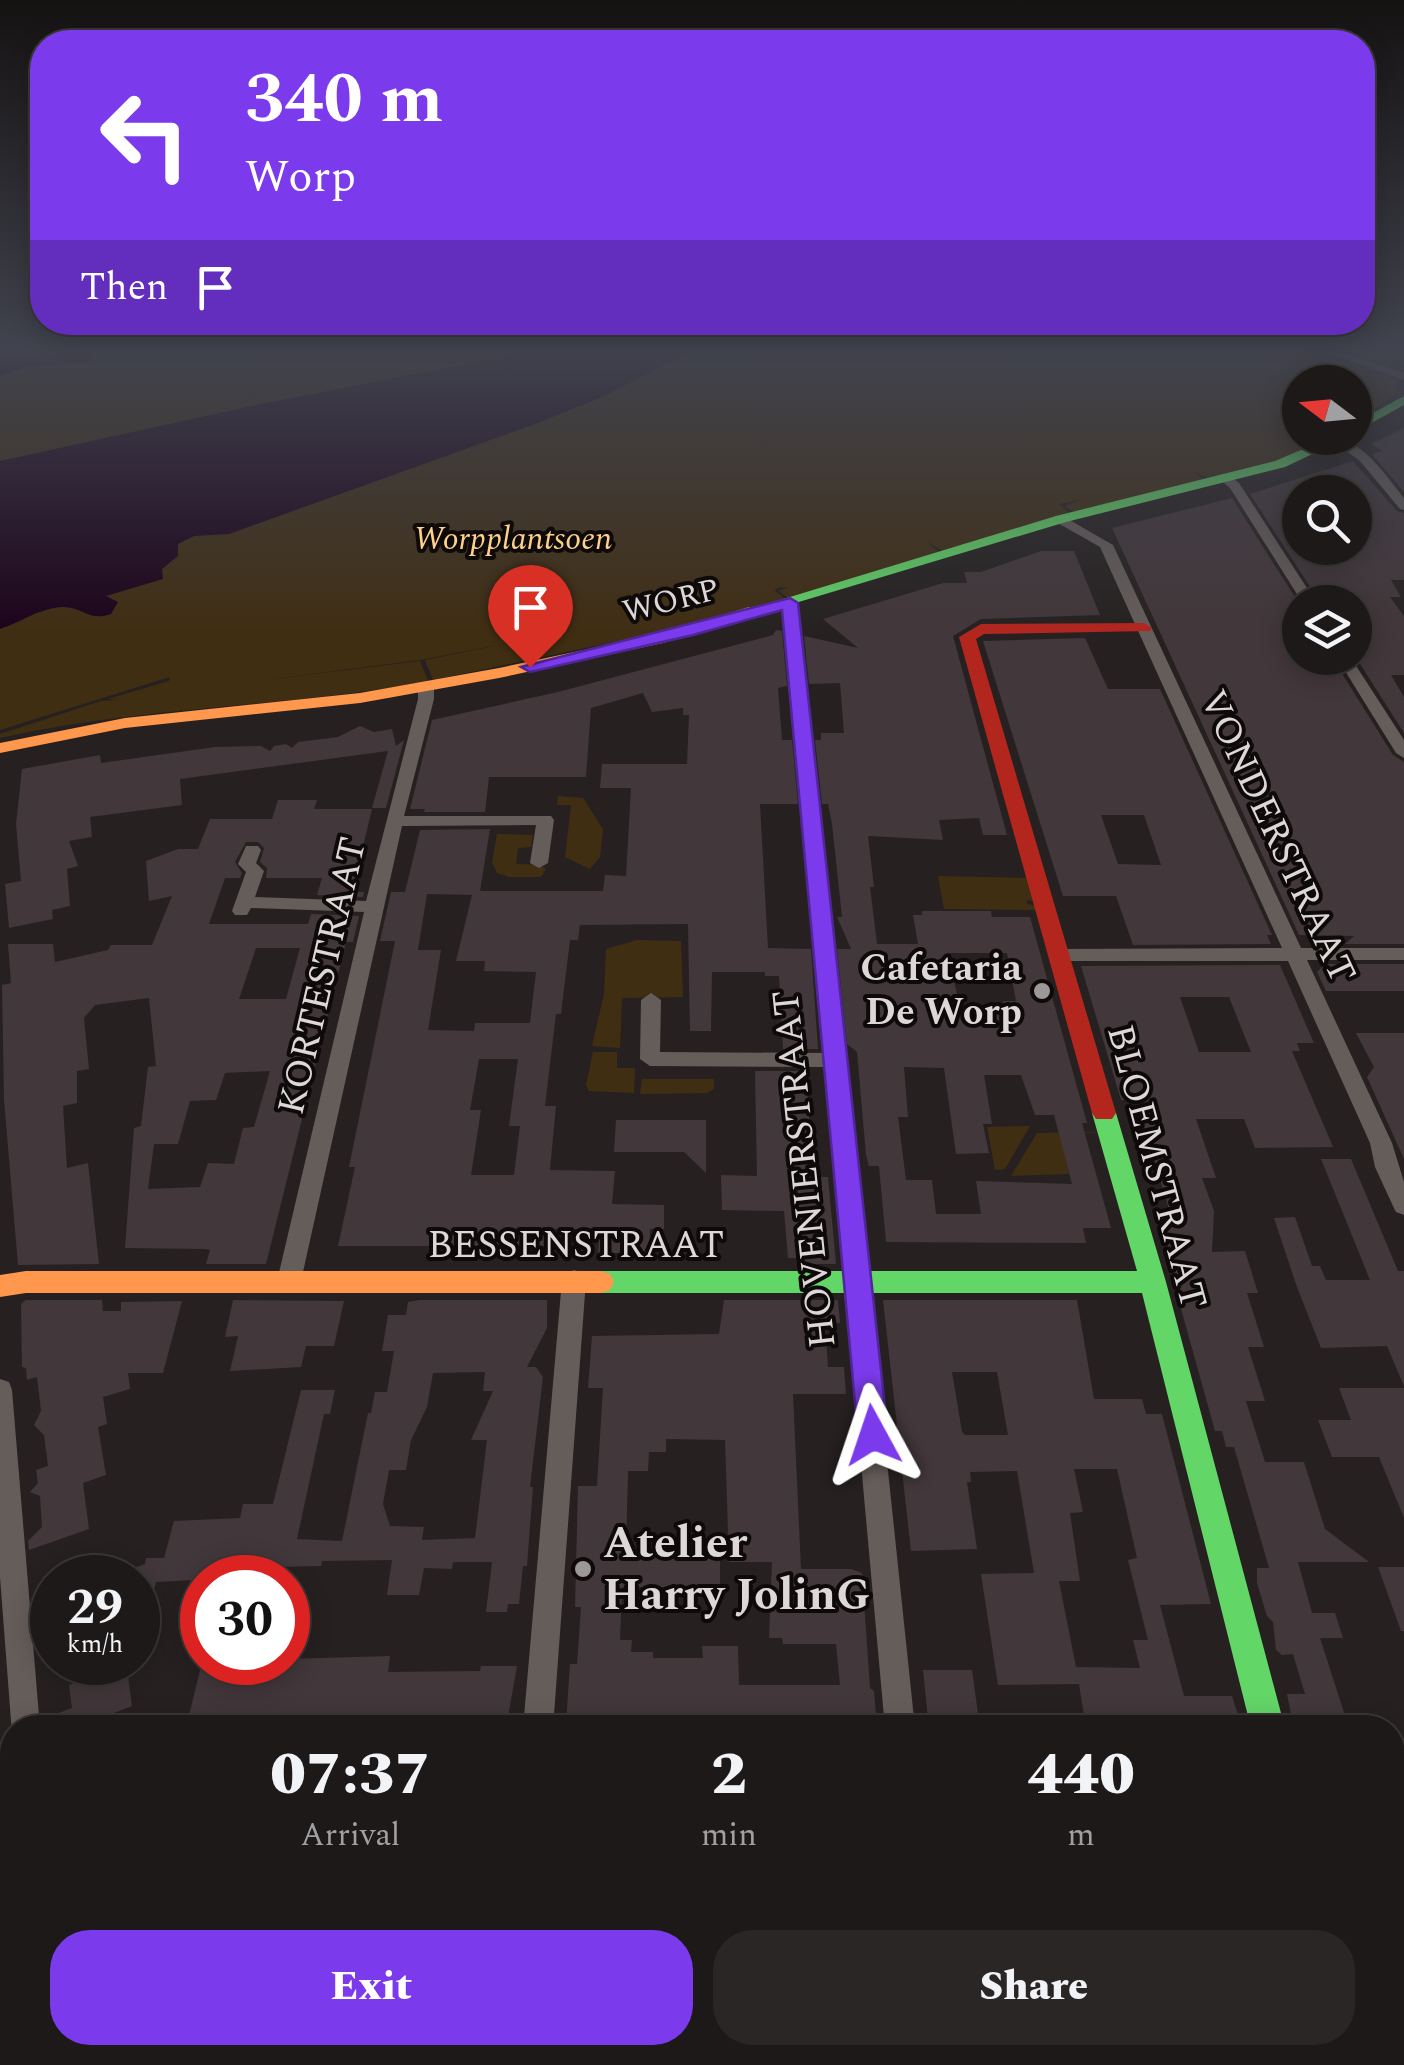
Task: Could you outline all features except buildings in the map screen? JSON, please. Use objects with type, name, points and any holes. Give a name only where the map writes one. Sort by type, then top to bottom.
[{"type":"street","name":"WORP","points":[[0,748],[106,726],[320,704],[426,687],[646,642],[790,603],[1061,520],[1303,455]]},
{"type":"street","points":[[1361,455],[1404,506]]},
{"type":"street","points":[[1224,478],[1235,486],[1298,585]]},
{"type":"street","name":"VONDERSTRAAT","points":[[1061,520],[1106,545],[1296,954],[1381,1143],[1386,1167],[1404,1206]]},
{"type":"street","name":"HOVENIERSTRAAT","points":[[790,603],[899,1715]]},
{"type":"street","name":"BLOEMSTRAAT","points":[[1144,628],[972,631],[967,638],[1152,1282],[1265,1715]]},
{"type":"street","points":[[1355,675],[1404,753]]},
{"type":"street","name":"KORTESTRAAT","points":[[288,1281],[426,687]]},
{"type":"street","points":[[395,821],[545,820],[539,863]]},
{"type":"street","points":[[252,850],[247,864],[255,871],[242,908],[374,906]]},
{"type":"street","points":[[1061,955],[1404,954]]},
{"type":"street","points":[[651,1000],[650,1059],[836,1060]]},
{"type":"street","points":[[539,1715],[574,1280]]},
{"type":"street","name":"BESSENSTRAAT","points":[[0,1286],[26,1282],[574,1280],[1152,1282]]},
{"type":"street","points":[[0,1390],[24,1715]]},
{"type":"green space","name":"Worpplantsoen","points":[[0,443],[1282,443],[1282,455],[1293,455],[1208,478],[1192,471],[1203,479],[1074,512],[1064,506],[1080,500],[1059,504],[1069,513],[943,551],[927,542],[939,552],[788,598],[779,591],[788,587],[777,588],[775,591],[785,599],[671,630],[433,680],[425,660],[514,642],[420,660],[226,685],[420,661],[428,681],[321,697],[106,719],[0,738],[0,734],[101,701],[117,700],[108,699],[169,681],[170,677],[0,730]]},
{"type":"green space","points":[[558,796],[583,798],[603,829],[600,857],[590,869],[565,857],[571,805],[557,805]]},
{"type":"green space","points":[[497,834],[533,835],[531,847],[518,848],[516,864],[540,865],[546,869],[541,877],[497,873],[492,862]]},
{"type":"green space","points":[[938,876],[1031,878],[1038,902],[1027,900],[1027,904],[1039,906],[1040,910],[944,909]]},
{"type":"green space","points":[[637,940],[681,941],[683,997],[622,998],[620,1048],[592,1046],[604,994],[606,949]]},
{"type":"green space","points":[[593,1052],[617,1052],[617,1068],[635,1068],[634,1093],[589,1091],[586,1085]]},
{"type":"green space","points":[[642,1079],[714,1079],[714,1089],[707,1093],[640,1094]]},
{"type":"green space","points":[[1030,1126],[1005,1169],[995,1170],[987,1127]]},
{"type":"green space","points":[[1101,1132],[1060,1135],[1069,1174],[1011,1176],[1037,1133]]},
{"type":"shaded area","points":[[81,443],[481,443],[229,534],[194,536],[178,544],[178,556],[162,569],[163,579],[106,596],[118,602],[111,614],[97,616],[54,608],[0,629],[0,461]]},
{"type":"traffic: fast","points":[[749,612],[1061,519],[1280,464],[1300,455]]},
{"type":"traffic: fast","points":[[1104,1113],[1153,1282],[1265,1715]]},
{"type":"traffic: fast","points":[[601,1282],[1153,1282]]},
{"type":"traffic: slow","points":[[0,748],[125,723],[360,698],[499,673],[663,638],[749,612]]},
{"type":"traffic: slow","points":[[0,1286],[26,1282],[601,1282]]},
{"type":"traffic: jam","points":[[1104,1113],[967,637],[981,629],[1144,628]]},
{"type":"place","name":"Cafetaria De Worp","points":[[1042,991]]},
{"type":"place","name":"Atelier Harry JolinG","points":[[583,1569]]},
{"type":"route","points":[[530,667],[693,630],[790,603],[873,1435]]}]
